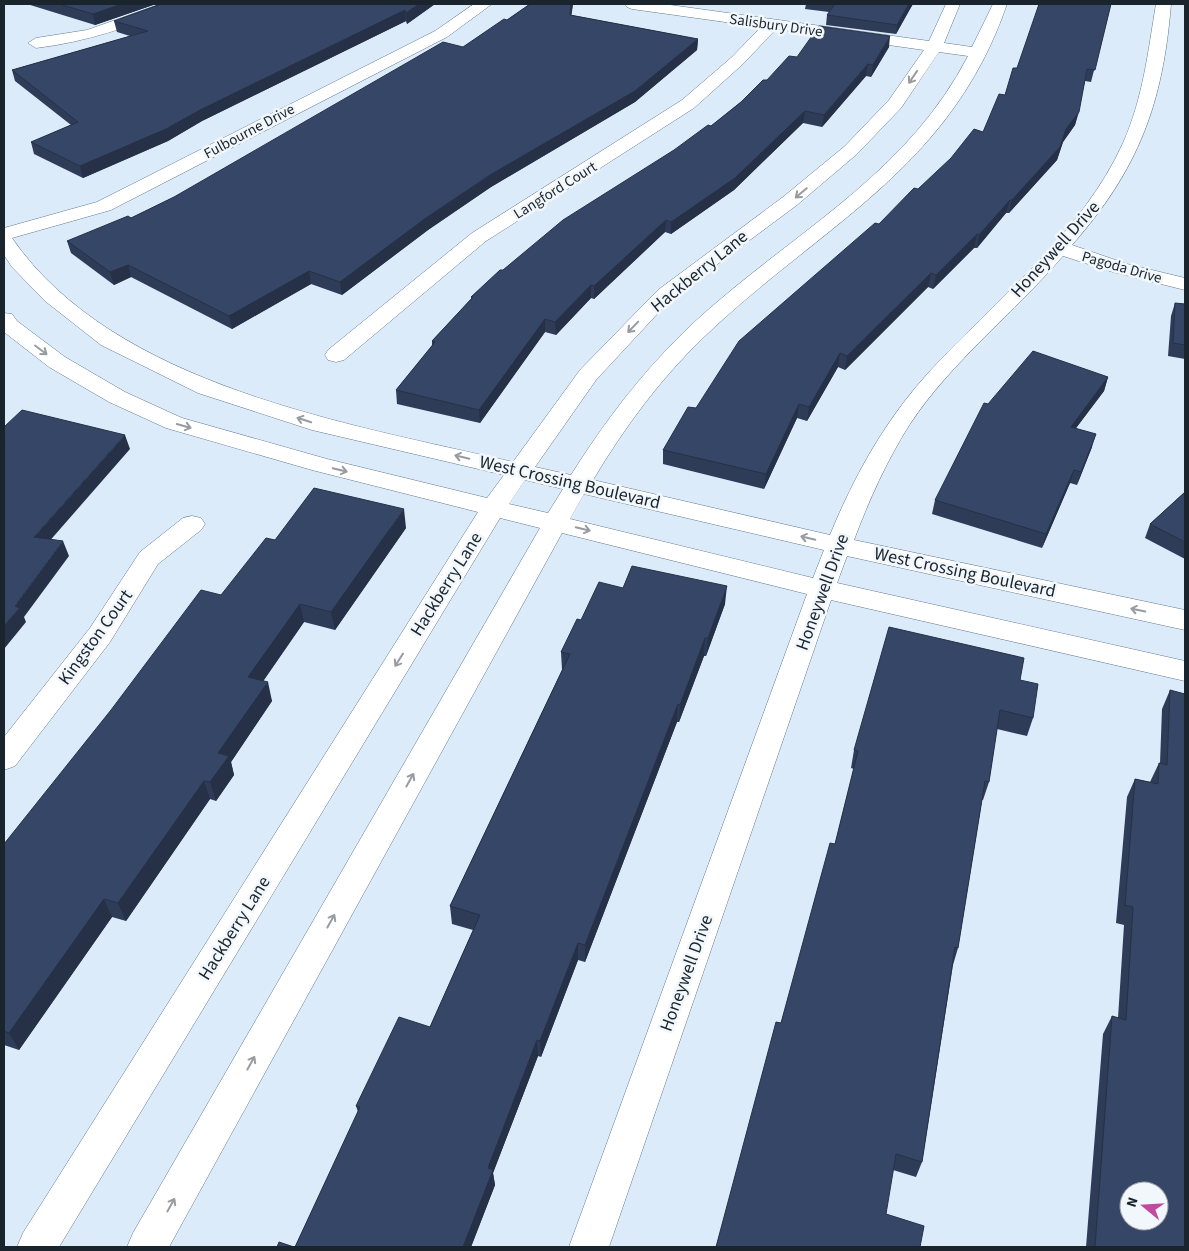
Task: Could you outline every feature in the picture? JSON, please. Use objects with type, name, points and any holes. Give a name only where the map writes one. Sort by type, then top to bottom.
[{"type":"street","points":[[36,44],[73,40],[104,31],[174,4]]},
{"type":"street","name":"Fulbourne Drive","points":[[4,234],[104,206],[441,34],[484,4]]},
{"type":"street","name":"Salisbury Drive","points":[[632,4],[979,53]]},
{"type":"street","name":"Hackberry Lane","points":[[37,1247],[493,508],[588,375],[665,294],[790,202],[851,150],[895,104],[934,47],[953,4]]},
{"type":"street","points":[[148,1247],[555,522],[606,441],[654,377],[684,345],[750,286],[847,210],[891,171],[931,128],[979,53],[1000,4]]},
{"type":"street","name":"Honeywell Drive","points":[[589,1247],[838,544],[864,482],[904,416],[965,346],[1060,248],[1105,192],[1130,147],[1149,97],[1164,4]]},
{"type":"street","name":"Langford Court","points":[[336,354],[479,237],[632,142],[688,104],[738,60],[772,24]]},
{"type":"street","name":"West Crossing Boulevard","points":[[4,241],[19,263],[52,297],[109,340],[206,388],[320,425],[838,544],[1185,620]]},
{"type":"street","name":"Pagoda Drive","points":[[1060,248],[1120,268],[1185,284]]},
{"type":"street","points":[[4,319],[10,326],[57,362],[117,397],[174,423],[322,466],[822,589],[1185,672]]},
{"type":"street","name":"Kingston Court","points":[[4,758],[100,635],[149,558],[192,524]]},
{"type":"building","points":[[59,4],[122,4],[93,14]]},
{"type":"building","points":[[161,4],[419,4],[406,13],[405,10],[200,110],[166,129],[80,166],[31,142],[78,122],[12,70],[148,31],[114,21]]},
{"type":"building","points":[[530,4],[571,4],[570,15],[698,39],[635,91],[490,175],[426,218],[340,282],[309,271],[229,316],[128,265],[110,272],[67,241],[128,216],[131,218],[174,197],[443,42],[463,47]]},
{"type":"building","points":[[835,4],[909,4],[897,25],[827,15]]},
{"type":"building","points":[[1039,4],[1111,4],[1095,70],[1087,69],[1079,112],[1066,129],[1060,147],[979,235],[977,234],[936,275],[931,273],[847,356],[840,353],[809,407],[799,404],[766,474],[663,450],[688,407],[696,408],[739,341],[875,223],[879,224],[914,188],[918,189],[951,158],[974,129],[983,132],[999,94],[1005,95],[1013,68],[1017,68]]},
{"type":"building","points":[[819,26],[890,36],[873,65],[868,64],[824,115],[805,111],[735,178],[671,222],[666,220],[594,286],[591,285],[555,322],[545,319],[479,410],[396,390],[435,342],[432,341],[473,297],[471,297],[500,270],[503,270],[563,220],[674,150],[708,125],[711,126],[741,102],[763,80],[767,80],[789,56],[797,57]]},
{"type":"building","points":[[1175,303],[1185,304],[1185,345],[1173,343]]},
{"type":"building","points":[[1033,351],[1108,377],[1071,427],[1096,434],[1081,472],[1074,470],[1046,534],[935,500],[984,403],[988,404]]},
{"type":"building","points":[[22,410],[125,435],[34,537],[63,541],[15,606],[20,608],[4,626],[4,427]]},
{"type":"building","points":[[314,488],[404,509],[331,612],[300,604],[248,677],[268,682],[218,753],[229,756],[210,782],[204,781],[118,903],[104,899],[9,1033],[4,1031],[4,844],[111,710],[201,590],[221,595],[266,538],[275,540]]},
{"type":"building","points":[[1185,492],[1185,542],[1150,524]]},
{"type":"building","points":[[632,566],[727,586],[708,638],[705,638],[680,705],[678,704],[585,945],[578,943],[540,1041],[537,1040],[488,1168],[493,1170],[463,1247],[295,1247],[360,1107],[356,1106],[399,1017],[430,1027],[480,915],[450,906],[570,654],[561,652],[577,619],[581,620],[599,582],[623,588]]},
{"type":"building","points":[[889,627],[1024,658],[1020,680],[1038,684],[1033,718],[1000,710],[989,782],[985,781],[958,948],[955,947],[922,1162],[896,1154],[886,1214],[924,1226],[920,1247],[716,1247],[776,1022],[781,1023],[830,843],[835,844],[858,751],[854,750]]},
{"type":"building","points":[[1170,690],[1185,694],[1185,1247],[1095,1247],[1112,1016],[1126,1020],[1133,907],[1125,905],[1135,779],[1158,784],[1159,763],[1167,765]]},
{"type":"building","points":[[279,1242],[294,1247],[277,1247]]}]
